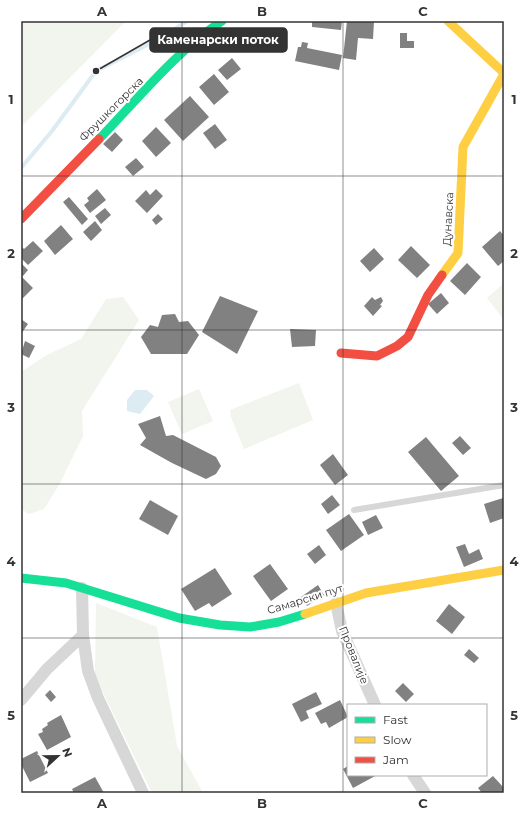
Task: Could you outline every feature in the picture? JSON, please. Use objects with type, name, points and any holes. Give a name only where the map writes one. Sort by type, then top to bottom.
[{"type":"street","name":"Фрушкогорска","points":[[21,219],[170,66],[207,30],[222,21]]},
{"type":"street","name":"Дунавска","points":[[341,353],[377,356],[397,346],[408,337],[428,295],[458,253],[464,147],[504,73],[448,21]]},
{"type":"street","name":"Самарски пут","points":[[21,578],[66,583],[179,618],[220,625],[250,627],[286,620],[366,593],[504,570]]},
{"type":"street","points":[[82,588],[83,635],[88,671],[98,698],[143,793]]},
{"type":"street","name":"Провалије","points":[[336,603],[342,631],[376,704]]},
{"type":"street","points":[[21,700],[47,669],[83,635]]},
{"type":"street","points":[[415,776],[425,793]]},
{"type":"lane","points":[[354,510],[504,485]]},
{"type":"shaded area","points":[[21,21],[126,21],[21,127]]},
{"type":"shaded area","points":[[504,283],[504,320],[487,298]]},
{"type":"shaded area","points":[[123,297],[139,320],[82,411],[83,436],[59,485],[44,509],[29,514],[21,509],[21,370],[24,370],[47,355],[81,339],[106,299]]},
{"type":"shaded area","points":[[299,383],[313,420],[244,449],[230,415],[230,410]]},
{"type":"shaded area","points":[[199,389],[213,421],[182,434],[168,402]]},
{"type":"shaded area","points":[[135,390],[147,390],[154,396],[140,414],[127,411],[127,400]]},
{"type":"shaded area","points":[[96,603],[157,627],[177,746],[203,793],[152,793],[95,676]]},
{"type":"building","points":[[312,21],[342,21],[341,30],[312,27]]},
{"type":"building","points":[[347,21],[374,21],[373,39],[358,38],[356,60],[343,58]]},
{"type":"building","points":[[281,28],[283,50],[257,52],[257,39],[261,39],[260,29]]},
{"type":"building","points":[[400,33],[407,33],[407,41],[414,41],[414,48],[400,48]]},
{"type":"building","points":[[302,42],[308,43],[307,48],[342,55],[339,70],[295,61],[298,47],[301,47]]},
{"type":"building","points":[[232,58],[241,69],[227,80],[218,70]]},
{"type":"building","points":[[214,74],[229,92],[214,105],[199,87]]},
{"type":"building","points":[[190,96],[209,117],[183,141],[164,120]]},
{"type":"building","points":[[215,124],[227,140],[215,149],[203,133]]},
{"type":"building","points":[[156,127],[171,143],[156,157],[142,141]]},
{"type":"building","points":[[115,132],[123,140],[112,152],[103,144]]},
{"type":"building","points":[[136,158],[144,167],[133,176],[125,167]]},
{"type":"building","points":[[97,189],[106,200],[90,213],[84,205],[89,201],[87,198]]},
{"type":"building","points":[[156,189],[163,196],[147,213],[135,201],[146,190],[150,195]]},
{"type":"building","points":[[69,197],[88,219],[82,225],[63,202]]},
{"type":"building","points":[[105,208],[111,215],[101,224],[95,216]]},
{"type":"building","points":[[158,214],[163,219],[156,225],[152,220]]},
{"type":"building","points":[[95,221],[102,230],[91,241],[83,232]]},
{"type":"building","points":[[61,225],[73,239],[55,255],[44,241]]},
{"type":"building","points":[[500,231],[504,236],[504,261],[498,266],[482,247]]},
{"type":"building","points":[[33,241],[43,251],[28,265],[21,258],[21,246],[24,249]]},
{"type":"building","points":[[411,246],[430,265],[417,278],[398,260]]},
{"type":"building","points":[[374,248],[384,259],[370,272],[360,261]]},
{"type":"building","points":[[21,263],[28,270],[23,276],[21,274]]},
{"type":"building","points":[[467,263],[481,277],[465,295],[450,281]]},
{"type":"building","points":[[21,276],[33,288],[21,300]]},
{"type":"building","points":[[441,293],[449,303],[437,314],[428,304]]},
{"type":"building","points":[[220,296],[258,311],[237,354],[202,332]]},
{"type":"building","points":[[372,297],[375,300],[381,297],[383,301],[380,305],[382,306],[373,316],[364,306]]},
{"type":"building","points":[[175,314],[179,322],[188,321],[199,335],[187,354],[151,354],[141,337],[150,325],[158,327],[162,315]]},
{"type":"building","points":[[21,319],[28,324],[21,334]]},
{"type":"building","points":[[290,329],[316,330],[315,346],[292,347]]},
{"type":"building","points":[[25,341],[35,346],[29,358],[21,354]]},
{"type":"building","points":[[160,416],[166,436],[173,435],[216,457],[221,466],[216,474],[206,479],[172,463],[140,445],[146,438],[138,424]]},
{"type":"building","points":[[460,436],[471,448],[463,455],[452,443]]},
{"type":"building","points":[[426,437],[459,476],[441,491],[408,452]]},
{"type":"building","points":[[333,454],[348,475],[335,485],[320,465]]},
{"type":"building","points":[[332,495],[340,505],[328,514],[321,504]]},
{"type":"building","points":[[503,498],[504,518],[490,523],[484,504]]},
{"type":"building","points":[[150,500],[178,516],[168,535],[139,519]]},
{"type":"building","points":[[349,514],[364,535],[341,551],[326,530]]},
{"type":"building","points":[[376,515],[383,528],[368,535],[362,522]]},
{"type":"building","points":[[465,544],[469,554],[479,549],[483,559],[464,567],[456,547]]},
{"type":"building","points":[[319,545],[326,555],[315,564],[307,554]]},
{"type":"building","points":[[270,564],[288,589],[271,601],[253,576]]},
{"type":"building","points":[[215,568],[232,594],[212,607],[209,603],[195,611],[181,589]]},
{"type":"building","points":[[318,585],[324,595],[307,606],[301,597]]},
{"type":"building","points":[[449,604],[465,617],[452,634],[436,621]]},
{"type":"building","points":[[469,649],[479,658],[474,663],[464,655]]},
{"type":"building","points":[[403,683],[414,694],[406,702],[395,691]]},
{"type":"building","points":[[50,690],[56,697],[51,702],[45,695]]},
{"type":"building","points":[[316,692],[322,704],[306,711],[309,718],[301,722],[292,704]]},
{"type":"building","points":[[340,700],[347,718],[329,728],[326,722],[321,724],[315,713]]},
{"type":"building","points":[[61,715],[71,737],[47,750],[38,734],[43,732],[42,729],[48,725],[47,723]]},
{"type":"building","points":[[37,751],[48,773],[30,782],[21,764],[21,759]]},
{"type":"building","points":[[347,767],[347,776],[375,776],[353,788],[343,769]]},
{"type":"building","points":[[493,776],[504,788],[504,793],[482,793],[478,788]]},
{"type":"building","points":[[95,777],[104,793],[74,793],[72,789]]},
{"type":"waterway","points":[[21,168],[52,131],[96,71],[161,38],[187,21]]},
{"type":"traffic: fast","points":[[99,139],[173,61],[205,33],[222,21]]},
{"type":"traffic: fast","points":[[21,578],[66,583],[179,618],[220,625],[250,627],[279,622],[305,614]]},
{"type":"traffic: slow","points":[[448,21],[504,73]]},
{"type":"traffic: slow","points":[[442,275],[458,253],[463,147],[504,74]]},
{"type":"traffic: slow","points":[[305,614],[366,593],[504,570]]},
{"type":"traffic: jam","points":[[21,219],[99,139]]},
{"type":"traffic: jam","points":[[341,353],[377,356],[397,346],[408,337],[428,295],[442,275]]},
{"type":"place","name":"Каменарски поток","points":[[96,71]]}]
